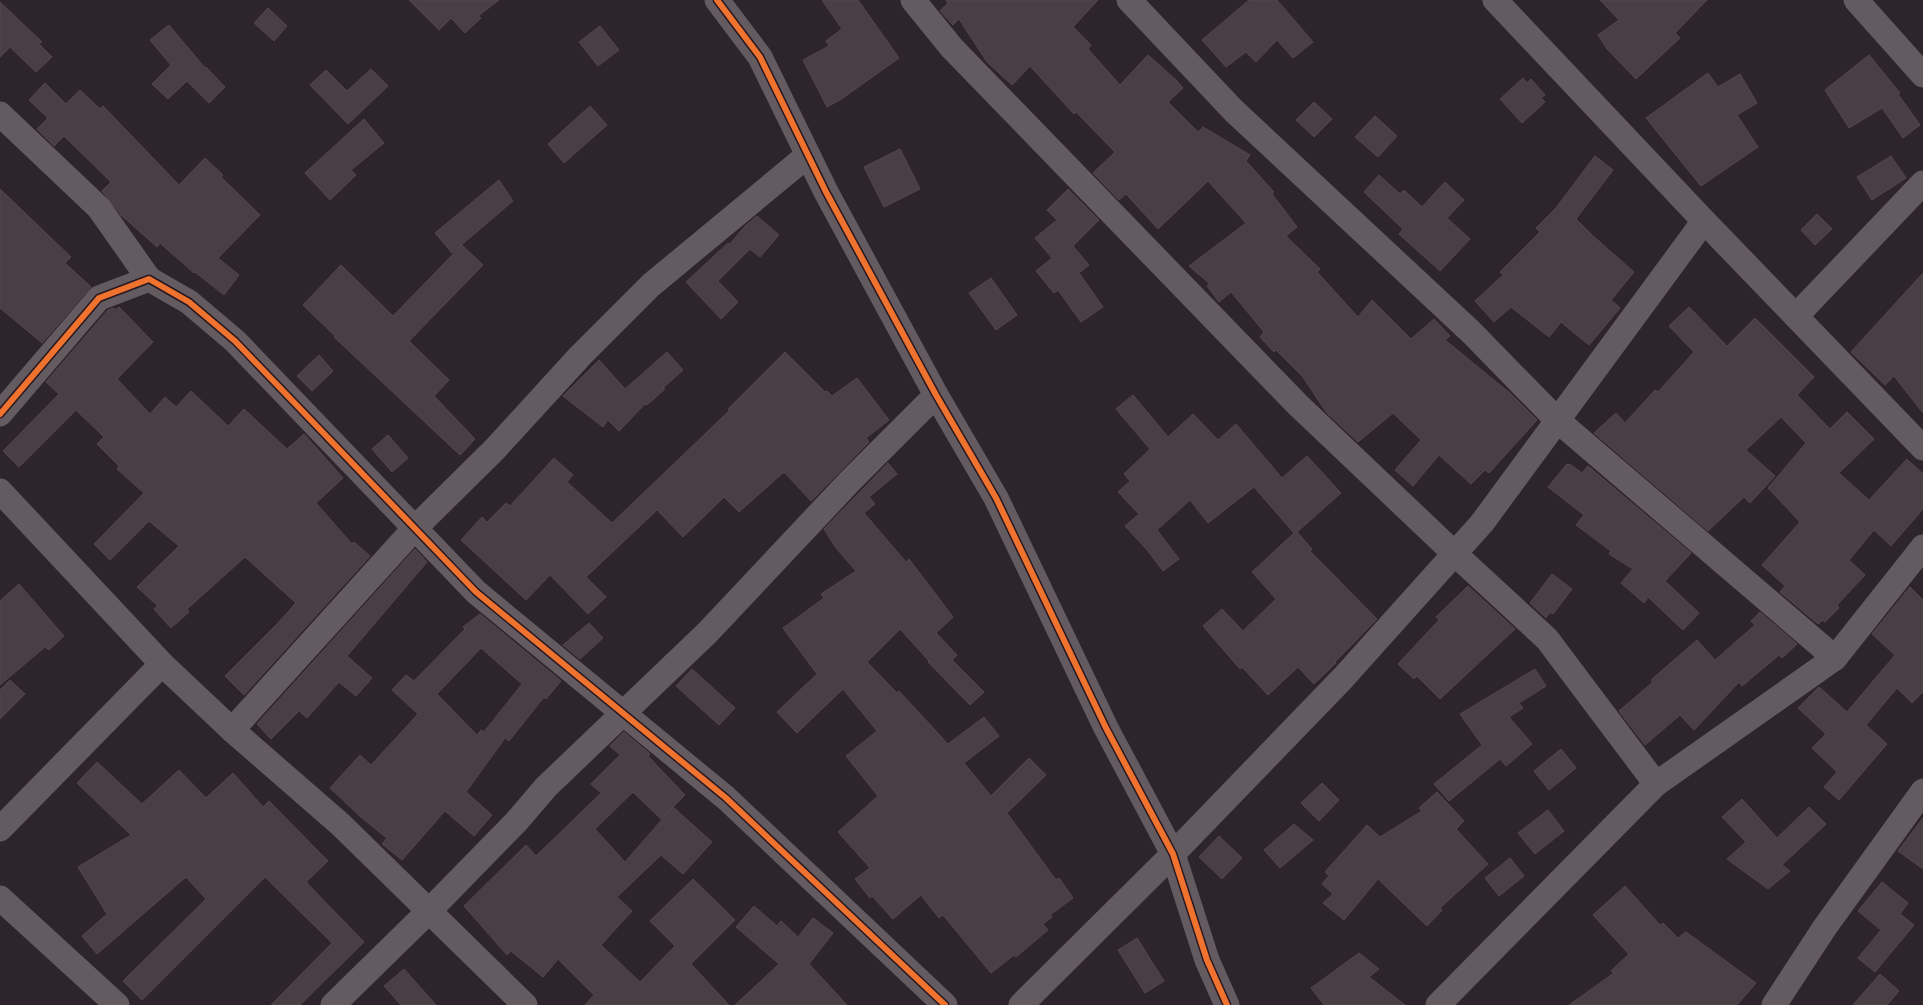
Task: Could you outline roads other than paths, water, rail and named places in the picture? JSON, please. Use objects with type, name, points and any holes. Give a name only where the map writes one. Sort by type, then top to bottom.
[{"type":"street","points":[[717,0],[760,56],[826,192],[936,395],[996,498],[1106,728],[1173,854],[1206,960],[1227,1005]]},
{"type":"street","points":[[913,0],[952,48],[1298,405],[1547,639],[1656,784]]},
{"type":"street","points":[[1129,0],[1234,111],[1471,332],[1557,420],[1835,658]]},
{"type":"street","points":[[1496,0],[1704,221],[1923,448]]},
{"type":"street","points":[[1856,0],[1923,75]]},
{"type":"street","points":[[0,114],[99,208],[149,279],[189,302],[235,341],[476,592],[726,798],[945,1005]]},
{"type":"street","points":[[232,730],[415,528],[495,449],[580,356],[651,285],[808,155]]},
{"type":"street","points":[[1796,316],[1923,183]]},
{"type":"street","points":[[1022,1005],[1173,854],[1343,678],[1482,523],[1704,221]]},
{"type":"street","points":[[0,414],[99,298],[149,279]]},
{"type":"street","points":[[333,1005],[430,911],[516,822],[546,786],[707,633],[850,481],[936,395]]},
{"type":"street","points":[[0,492],[162,664],[232,730],[340,824],[525,1005]]},
{"type":"street","points":[[1438,1005],[1656,784],[1835,658],[1923,547]]},
{"type":"street","points":[[0,830],[162,664]]},
{"type":"street","points":[[1774,1005],[1831,919],[1923,791]]},
{"type":"street","points":[[0,898],[117,1005]]}]
